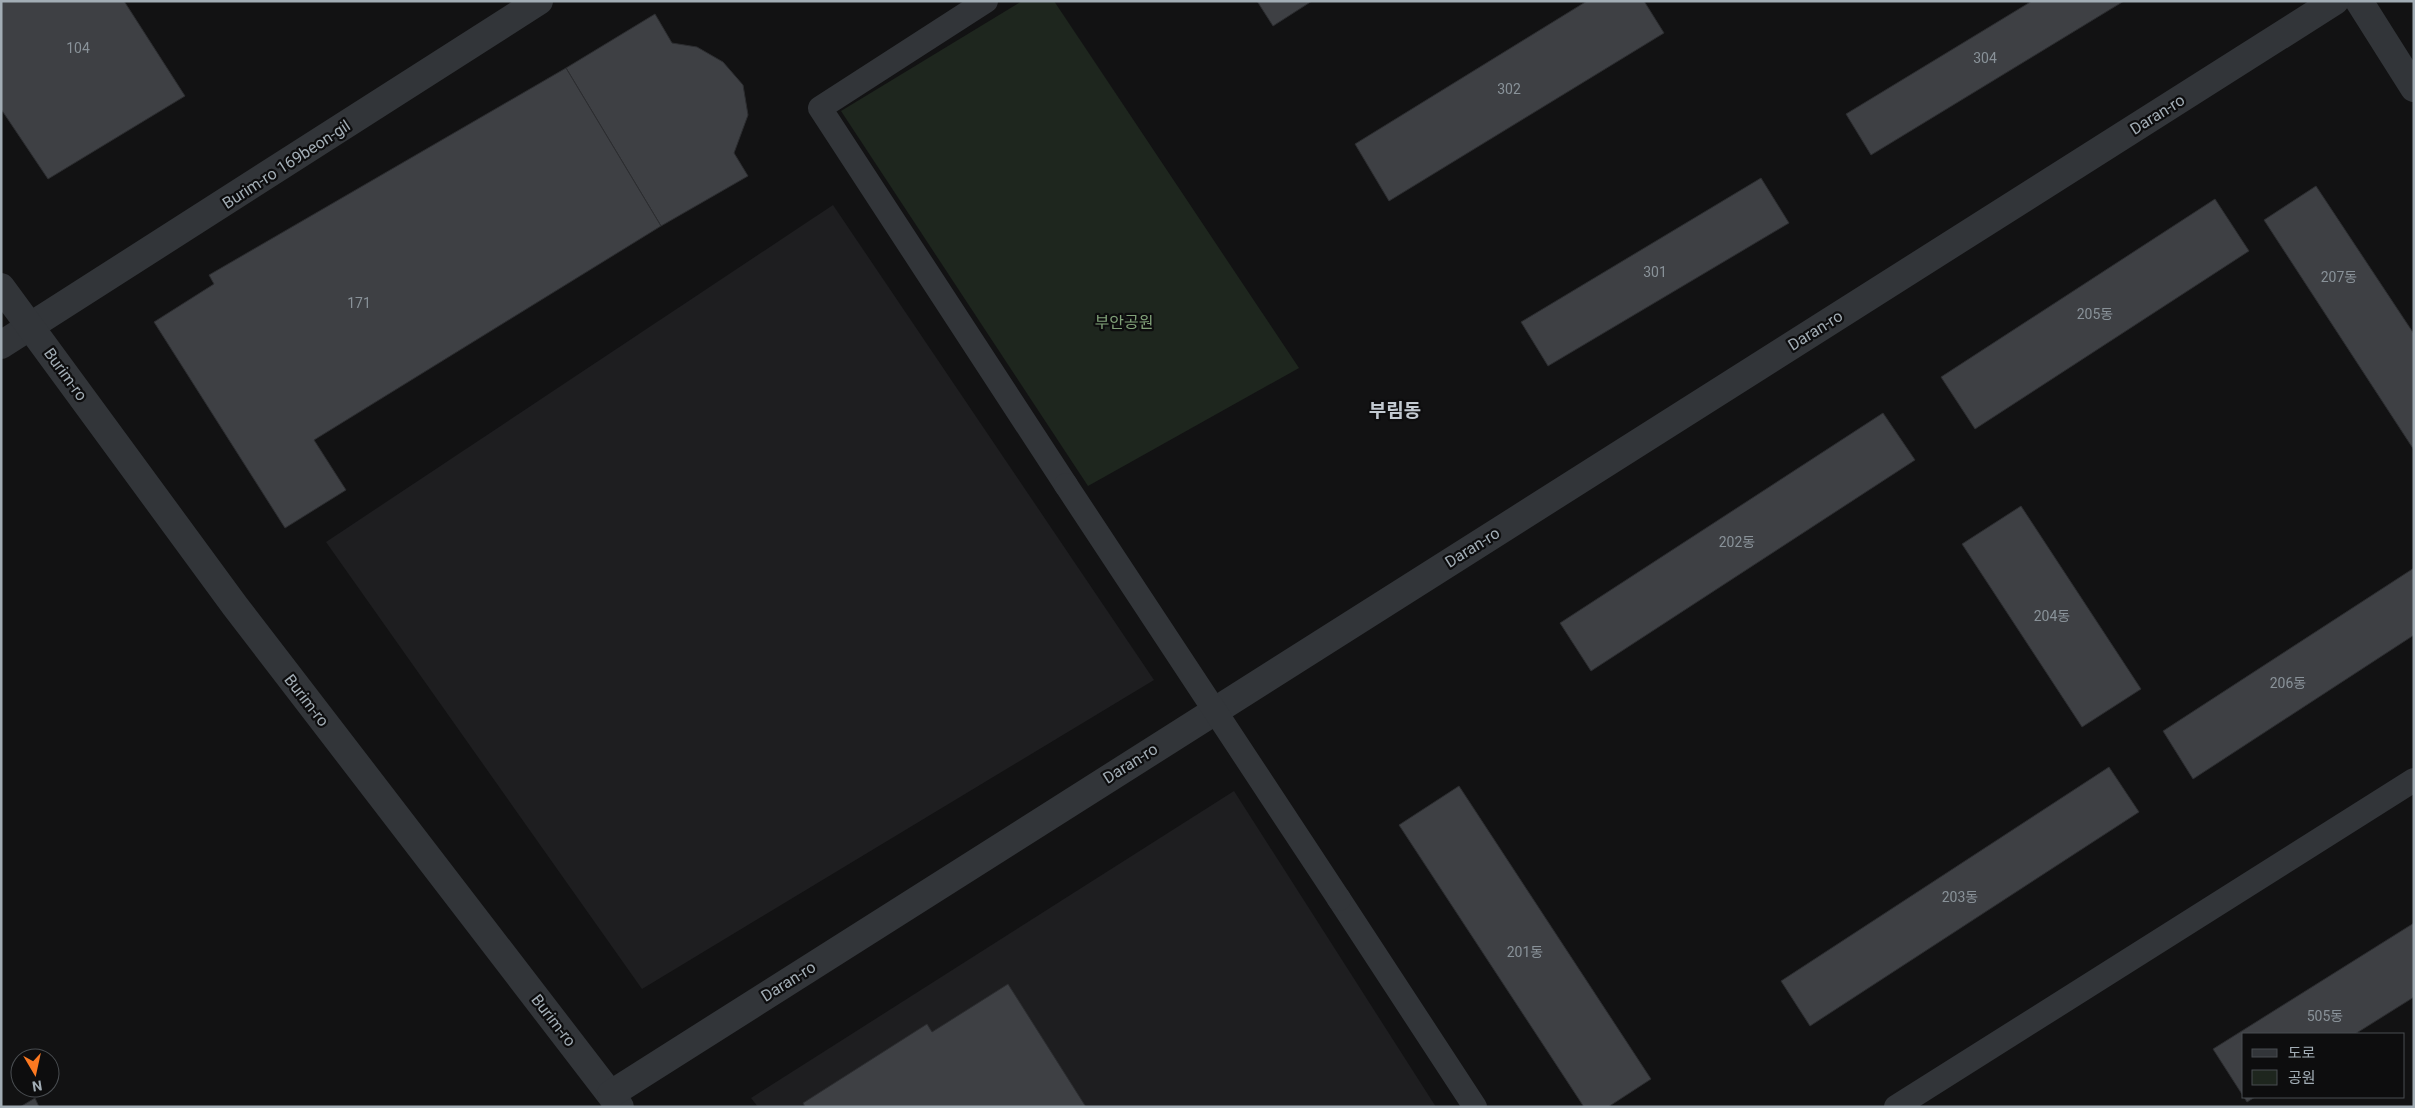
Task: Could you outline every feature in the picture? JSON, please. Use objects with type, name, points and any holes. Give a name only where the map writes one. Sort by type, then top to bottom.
[{"type":"street","name":"Burim-ro 169beon-gil","points":[[1,345],[32,327],[540,1]]},
{"type":"street","points":[[986,1],[820,108],[1475,1107]]},
{"type":"street","name":"Daran-ro","points":[[613,1102],[2335,1]]},
{"type":"street","points":[[2360,1],[2414,88]]},
{"type":"street","name":"Burim-ro","points":[[1,287],[235,606],[613,1102]]},
{"type":"street","points":[[1896,1107],[2414,780]]},
{"type":"shaded area","points":[[833,205],[1154,680],[642,989],[326,542]]},
{"type":"shaded area","points":[[1234,791],[1436,1107],[758,1107],[751,1098]]},
{"type":"green space","name":"부안공원","points":[[1022,1],[1054,1],[1299,368],[1088,486],[841,111]]},
{"type":"building","points":[[1,1],[124,1],[185,96],[48,179],[1,109]]},
{"type":"building","points":[[1257,1],[1312,1],[1273,26]]},
{"type":"building","points":[[1587,1],[1644,1],[1664,33],[1389,201],[1355,144]]},
{"type":"building","points":[[2032,1],[2124,1],[1871,155],[1846,114]]},
{"type":"building","points":[[655,14],[672,43],[697,47],[723,62],[743,85],[748,115],[734,153],[748,176],[661,226],[566,68]]},
{"type":"building","points":[[566,68],[661,226],[314,440],[346,490],[285,528],[154,322],[214,284],[209,275]]},
{"type":"building","points":[[1761,178],[1789,223],[1548,366],[1521,322]]},
{"type":"building","points":[[2316,186],[2414,334],[2414,450],[2264,220]]},
{"type":"building","points":[[2215,199],[2249,251],[1975,429],[1941,377]]},
{"type":"building","points":[[1883,413],[1915,460],[1591,671],[1560,623]]},
{"type":"building","points":[[2021,506],[2141,689],[2082,727],[1962,544]]},
{"type":"building","points":[[2414,568],[2414,635],[2193,779],[2163,731]]},
{"type":"building","points":[[2109,767],[2139,812],[1810,1026],[1781,981]]},
{"type":"building","points":[[1459,786],[1651,1079],[1608,1107],[1584,1107],[1399,825]]},
{"type":"building","points":[[2414,923],[2414,997],[2357,1033],[2242,1033],[2242,1094],[2213,1049]]},
{"type":"building","points":[[1008,984],[1086,1107],[805,1107],[803,1103],[927,1024],[932,1032]]},
{"type":"building","points":[[35,1098],[39,1107],[20,1107]]},
{"type":"building","points":[[2244,1098],[2253,1098],[2247,1102]]},
{"type":"district","name":"부림동","points":[[1395,410]]}]
